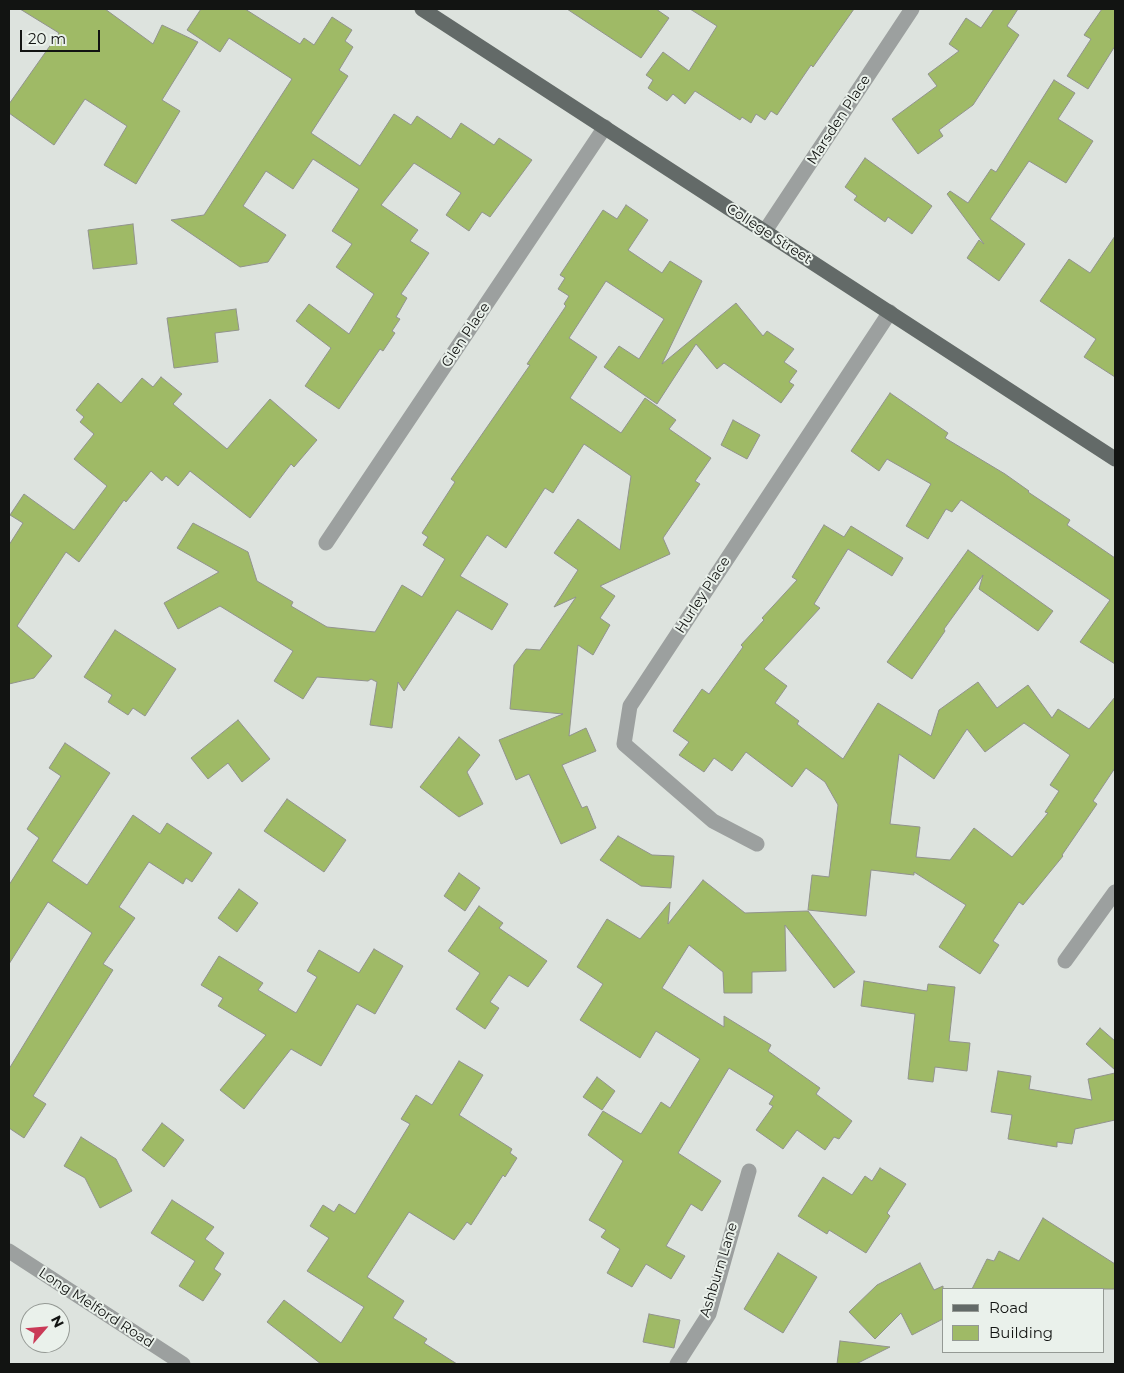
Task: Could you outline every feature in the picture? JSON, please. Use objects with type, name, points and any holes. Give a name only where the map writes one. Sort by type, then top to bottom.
[{"type":"main road","name":"College Street","points":[[422,9],[1115,459]]},
{"type":"street","name":"Marsden Place","points":[[765,231],[912,9]]},
{"type":"street","name":"Glen Place","points":[[326,543],[605,127]]},
{"type":"street","name":"Hurley Place","points":[[757,844],[713,821],[624,744],[630,706],[890,312]]},
{"type":"street","points":[[1065,961],[1115,892]]},
{"type":"street","name":"Ashburn Lane","points":[[677,1364],[709,1314],[749,1171]]},
{"type":"street","name":"Long Melford Road","points":[[9,1251],[183,1364]]},
{"type":"building","points":[[20,9],[105,9],[153,44],[162,25],[198,42],[162,100],[180,111],[136,184],[104,165],[127,126],[85,99],[54,145],[9,113],[9,104],[59,33]]},
{"type":"building","points":[[201,9],[245,9],[300,44],[304,38],[314,45],[332,17],[352,30],[345,41],[353,47],[339,70],[348,76],[311,133],[360,166],[394,114],[411,125],[417,116],[451,139],[461,123],[494,145],[499,138],[532,160],[490,217],[482,212],[469,231],[446,215],[461,193],[414,163],[381,205],[418,230],[410,241],[429,253],[401,294],[407,298],[396,317],[400,319],[392,331],[395,333],[383,351],[380,349],[339,409],[305,386],[331,348],[296,321],[309,304],[349,334],[374,294],[336,267],[352,244],[332,231],[359,189],[313,159],[293,189],[266,171],[243,206],[286,235],[268,262],[240,267],[171,220],[204,215],[292,79],[229,38],[220,52],[187,30]]},
{"type":"building","points":[[567,9],[656,9],[669,18],[641,58]]},
{"type":"building","points":[[690,9],[854,9],[813,67],[811,65],[777,115],[771,111],[765,120],[756,114],[751,123],[742,117],[740,120],[695,91],[685,104],[673,94],[667,101],[648,88],[653,80],[646,75],[663,52],[689,71],[717,26]]},
{"type":"building","points":[[994,9],[1018,9],[1007,26],[1019,35],[973,105],[939,130],[943,136],[918,154],[892,119],[937,86],[928,74],[959,51],[949,44],[966,18],[981,28]]},
{"type":"building","points":[[1102,9],[1115,9],[1115,46],[1088,89],[1067,76],[1091,39],[1084,35]]},
{"type":"building","points":[[1054,80],[1075,93],[1058,119],[1093,141],[1066,183],[1029,161],[990,219],[1025,244],[999,281],[967,258],[979,240],[984,244],[947,194],[950,191],[968,203],[991,169],[996,172]]},
{"type":"building","points":[[865,158],[932,206],[912,234],[888,217],[885,222],[854,200],[857,196],[845,187]]},
{"type":"building","points":[[626,205],[648,220],[628,250],[662,273],[670,261],[702,281],[662,364],[736,303],[763,336],[767,331],[794,349],[784,362],[797,371],[789,382],[794,385],[781,403],[724,363],[717,369],[696,344],[657,404],[604,367],[619,346],[639,359],[664,319],[606,281],[569,338],[597,357],[570,398],[621,433],[645,398],[676,420],[669,429],[711,458],[695,481],[700,484],[663,538],[670,554],[600,586],[615,596],[600,618],[610,625],[593,655],[578,645],[569,736],[586,728],[596,751],[562,765],[582,808],[587,806],[596,828],[561,844],[529,774],[516,780],[499,740],[563,714],[510,709],[514,665],[526,649],[540,650],[576,597],[554,607],[578,570],[554,553],[578,519],[620,550],[631,476],[584,444],[553,493],[545,488],[506,548],[487,535],[460,576],[508,604],[492,630],[457,610],[404,691],[398,682],[392,728],[370,725],[377,682],[371,679],[368,681],[317,677],[303,699],[274,681],[293,651],[220,606],[178,629],[164,603],[219,572],[177,548],[193,523],[248,552],[257,581],[293,602],[291,606],[327,627],[375,632],[402,585],[422,597],[445,559],[423,545],[428,537],[422,533],[455,482],[451,479],[530,365],[527,364],[566,306],[564,304],[569,296],[558,289],[565,278],[560,275],[603,210],[617,219]]},
{"type":"building","points":[[133,224],[137,264],[93,269],[88,230]]},
{"type":"building","points":[[1115,236],[1115,377],[1084,357],[1096,339],[1040,301],[1069,259],[1090,273]]},
{"type":"building","points":[[236,309],[239,330],[215,333],[218,362],[174,368],[167,318]]},
{"type":"building","points":[[161,377],[182,394],[173,404],[227,449],[270,399],[317,440],[294,467],[291,464],[250,518],[190,471],[178,486],[166,476],[162,481],[151,471],[126,502],[124,500],[79,562],[66,552],[17,626],[52,656],[34,678],[9,684],[9,545],[23,523],[10,515],[24,494],[74,530],[107,486],[74,459],[94,434],[80,422],[84,417],[76,410],[98,383],[121,403],[142,378],[153,387]]},
{"type":"building","points":[[890,393],[948,433],[945,438],[1005,474],[1070,520],[1067,525],[1115,558],[1115,664],[1080,642],[1110,600],[961,500],[952,512],[946,509],[928,539],[906,526],[931,484],[887,459],[879,471],[851,451]]},
{"type":"building","points":[[733,420],[760,435],[747,459],[721,445]]},
{"type":"building","points":[[824,525],[844,537],[851,526],[903,558],[892,576],[848,549],[814,604],[820,608],[764,669],[787,686],[775,703],[799,721],[797,724],[843,759],[878,703],[931,736],[939,710],[978,682],[997,708],[1028,685],[1052,718],[1058,709],[1089,729],[1115,697],[1115,768],[1093,801],[1097,804],[1063,856],[1023,905],[1019,902],[993,941],[999,945],[980,974],[939,947],[966,905],[914,872],[914,875],[871,870],[866,916],[808,910],[812,875],[829,877],[838,805],[825,782],[806,768],[792,787],[746,752],[732,771],[714,758],[704,772],[679,755],[689,742],[673,731],[702,689],[709,694],[743,647],[741,645],[764,620],[762,618],[797,580],[792,577]],"holes":[[[1024,723],[1070,755],[1050,785],[1059,791],[1045,812],[1048,813],[1012,857],[974,828],[950,860],[916,857],[920,827],[890,824],[899,754],[934,779],[967,729],[985,752]]]},
{"type":"building","points":[[968,550],[1053,611],[1038,631],[979,589],[983,575],[944,629],[945,631],[912,679],[887,662]]},
{"type":"building","points":[[115,630],[176,669],[145,716],[133,708],[128,715],[108,702],[112,695],[84,677]]},
{"type":"building","points":[[238,720],[270,759],[242,782],[228,763],[208,779],[191,758]]},
{"type":"building","points":[[459,737],[480,755],[467,772],[483,804],[459,817],[420,787]]},
{"type":"building","points":[[65,743],[110,773],[52,861],[87,885],[133,815],[160,834],[167,823],[212,853],[192,882],[186,878],[183,884],[149,862],[119,907],[135,918],[103,964],[113,970],[33,1096],[46,1104],[24,1138],[9,1128],[9,1069],[92,933],[48,902],[9,964],[9,885],[39,838],[27,829],[61,776],[49,768]]},
{"type":"building","points":[[287,799],[346,840],[324,872],[264,831]]},
{"type":"building","points":[[618,836],[652,855],[674,856],[671,888],[641,886],[600,860]]},
{"type":"building","points":[[459,873],[480,888],[465,911],[444,896]]},
{"type":"building","points":[[703,880],[745,913],[808,911],[855,972],[834,988],[785,925],[786,971],[752,972],[752,993],[724,993],[723,972],[689,945],[662,988],[724,1027],[724,1016],[771,1045],[768,1051],[820,1088],[816,1094],[852,1121],[839,1139],[834,1137],[825,1150],[797,1130],[783,1149],[756,1130],[773,1106],[769,1104],[774,1096],[729,1068],[678,1153],[721,1181],[702,1211],[691,1204],[666,1246],[685,1256],[671,1279],[646,1264],[632,1287],[607,1273],[620,1249],[601,1237],[606,1230],[589,1220],[623,1161],[588,1135],[603,1111],[641,1134],[661,1102],[670,1108],[700,1059],[656,1031],[640,1058],[580,1020],[603,984],[577,967],[607,919],[640,939],[670,902],[668,924]]},
{"type":"building","points":[[239,889],[258,903],[237,932],[218,918]]},
{"type":"building","points":[[479,906],[503,923],[499,928],[547,961],[528,987],[509,975],[490,1002],[499,1008],[485,1029],[456,1009],[480,973],[448,951]]},
{"type":"building","points":[[374,949],[403,966],[375,1014],[357,1004],[321,1066],[291,1049],[244,1109],[220,1090],[266,1035],[218,1006],[223,998],[201,985],[219,956],[263,983],[258,990],[296,1013],[317,977],[307,971],[319,950],[359,973]]},
{"type":"building","points":[[864,981],[927,991],[928,984],[955,987],[949,1041],[970,1043],[967,1071],[935,1067],[933,1082],[908,1079],[915,1014],[861,1006]]},
{"type":"building","points":[[1100,1028],[1115,1041],[1115,1070],[1086,1044]]},
{"type":"building","points":[[459,1061],[483,1075],[459,1115],[512,1149],[510,1153],[517,1158],[505,1177],[503,1175],[471,1225],[467,1222],[454,1240],[409,1212],[367,1277],[404,1301],[393,1318],[427,1339],[424,1343],[457,1364],[321,1364],[267,1322],[284,1300],[341,1343],[364,1307],[307,1271],[329,1238],[310,1226],[323,1205],[334,1212],[339,1204],[355,1214],[410,1124],[401,1119],[416,1095],[432,1105]]},
{"type":"building","points":[[998,1071],[1031,1076],[1029,1089],[1092,1100],[1088,1079],[1115,1073],[1115,1120],[1075,1129],[1072,1144],[1057,1142],[1057,1147],[1008,1139],[1012,1115],[991,1112]]},
{"type":"building","points":[[597,1077],[615,1091],[602,1110],[583,1097]]},
{"type":"building","points":[[162,1123],[184,1140],[164,1167],[142,1150]]},
{"type":"building","points":[[81,1137],[116,1159],[132,1191],[100,1208],[85,1178],[64,1166]]},
{"type":"building","points":[[880,1168],[906,1184],[887,1213],[890,1216],[866,1253],[829,1230],[827,1234],[798,1216],[823,1177],[852,1195],[865,1176],[872,1181]]},
{"type":"building","points":[[172,1200],[214,1227],[205,1239],[224,1253],[214,1269],[221,1274],[203,1301],[179,1286],[195,1261],[151,1233]]},
{"type":"building","points":[[1043,1218],[1115,1264],[1115,1289],[972,1288],[987,1259],[994,1261],[999,1251],[1019,1261]]},
{"type":"building","points":[[778,1253],[817,1277],[783,1333],[744,1309]]},
{"type":"building","points":[[920,1263],[934,1290],[943,1286],[942,1320],[912,1335],[901,1313],[875,1339],[849,1312],[877,1285]]},
{"type":"building","points":[[649,1314],[680,1320],[674,1348],[643,1342]]},
{"type":"building","points":[[840,1341],[890,1347],[856,1364],[837,1364]]}]
